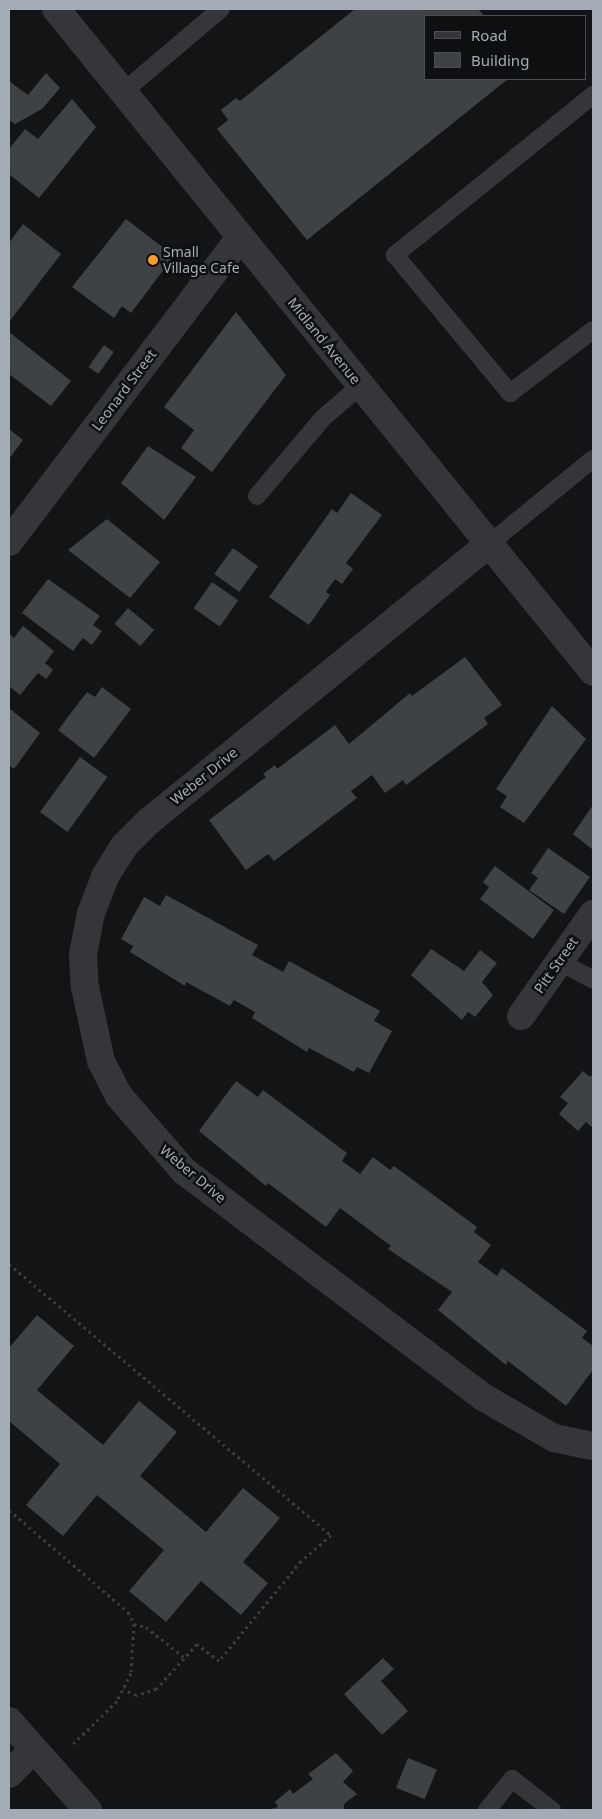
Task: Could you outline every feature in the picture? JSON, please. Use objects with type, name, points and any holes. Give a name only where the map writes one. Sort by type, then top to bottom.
[{"type":"street","name":"Midland Avenue","points":[[56,9],[593,672]]},
{"type":"street","name":"Leonard Street","points":[[9,542],[240,238]]},
{"type":"street","name":"Weber Drive","points":[[489,544],[150,820],[124,846],[105,877],[91,913],[83,954],[85,987],[101,1061],[118,1096],[149,1136],[184,1171],[483,1397],[554,1438],[593,1446]]},
{"type":"street","name":"Pitt Street","points":[[521,1016],[593,914]]},
{"type":"street","points":[[9,1721],[88,1810]]},
{"type":"street","points":[[9,1774],[33,1750]]},
{"type":"lane","points":[[123,92],[221,9]]},
{"type":"lane","points":[[593,95],[395,255],[510,393],[593,330]]},
{"type":"lane","points":[[257,496],[323,418],[360,386]]},
{"type":"lane","points":[[489,544],[593,459]]},
{"type":"lane","points":[[558,961],[593,980]]},
{"type":"lane","points":[[487,1810],[512,1779],[552,1810]]},
{"type":"path","points":[[9,1264],[331,1535],[301,1561],[219,1661],[197,1644],[156,1688],[136,1695],[123,1689]]},
{"type":"path","points":[[9,1510],[128,1612],[134,1624],[131,1673],[117,1701],[73,1744]]},
{"type":"path","points":[[134,1624],[146,1627],[184,1657]]},
{"type":"building","points":[[355,9],[478,9],[483,15],[424,15],[424,80],[507,80],[307,240],[217,129],[228,120],[221,110],[236,98],[240,101]]},
{"type":"building","points":[[46,73],[60,88],[42,109],[15,124],[9,120],[9,81],[28,95]]},
{"type":"building","points":[[72,99],[96,127],[39,198],[9,174],[9,149],[25,129],[38,139]]},
{"type":"building","points":[[126,219],[174,256],[131,313],[122,306],[114,318],[72,287]]},
{"type":"building","points":[[23,224],[61,254],[9,322],[9,243]]},
{"type":"building","points":[[236,312],[286,375],[212,472],[181,448],[194,430],[164,407]]},
{"type":"building","points":[[9,332],[71,381],[51,406],[9,374]]},
{"type":"building","points":[[104,345],[114,352],[98,374],[89,367]]},
{"type":"building","points":[[9,429],[23,440],[9,459]]},
{"type":"building","points":[[148,446],[196,477],[164,520],[121,483]]},
{"type":"building","points":[[351,493],[382,515],[346,563],[353,569],[342,584],[335,579],[326,592],[330,595],[309,625],[269,597],[332,509],[337,513]]},
{"type":"building","points":[[107,519],[160,562],[130,598],[68,550]]},
{"type":"building","points":[[233,548],[258,566],[239,592],[214,574]]},
{"type":"building","points":[[48,579],[100,616],[93,625],[102,631],[92,645],[83,638],[73,651],[22,613]]},
{"type":"building","points":[[212,582],[238,600],[220,627],[194,608]]},
{"type":"building","points":[[128,608],[154,630],[141,646],[115,624]]},
{"type":"building","points":[[23,626],[54,651],[45,663],[53,670],[46,679],[38,673],[20,695],[9,686],[9,633],[14,638]]},
{"type":"building","points":[[465,657],[502,705],[484,718],[488,724],[406,785],[403,780],[385,793],[372,775],[351,791],[357,798],[274,861],[268,854],[246,870],[209,820],[266,777],[263,774],[275,765],[277,769],[335,725],[349,744],[410,693],[412,696]]},
{"type":"building","points":[[102,687],[131,709],[94,758],[58,730],[87,692],[95,697]]},
{"type":"building","points":[[552,706],[586,739],[524,823],[500,807],[507,796],[496,789]]},
{"type":"building","points":[[9,708],[40,733],[14,769],[9,765]]},
{"type":"building","points":[[80,757],[108,777],[68,832],[40,812]]},
{"type":"building","points":[[593,805],[593,850],[573,834]]},
{"type":"building","points":[[548,848],[590,877],[564,914],[529,890],[538,878],[531,873]]},
{"type":"building","points":[[495,866],[554,910],[533,939],[480,899],[489,887],[483,882]]},
{"type":"building","points":[[166,895],[258,945],[252,955],[283,972],[289,961],[380,1011],[374,1021],[392,1031],[369,1073],[357,1067],[354,1072],[309,1048],[307,1052],[252,1018],[255,1012],[234,1000],[230,1006],[186,982],[185,986],[130,952],[133,946],[121,939],[144,897],[160,906]]},
{"type":"building","points":[[431,949],[464,971],[480,950],[497,963],[482,982],[493,995],[475,1017],[468,1012],[462,1020],[411,975]]},
{"type":"building","points":[[583,1071],[590,1077],[593,1074],[593,1128],[586,1122],[578,1131],[559,1114],[568,1103],[560,1097]]},
{"type":"building","points":[[236,1081],[258,1097],[263,1090],[347,1153],[342,1161],[360,1174],[373,1157],[390,1170],[394,1166],[477,1227],[474,1232],[491,1245],[478,1262],[497,1276],[502,1268],[587,1331],[582,1338],[593,1346],[593,1370],[566,1406],[508,1361],[506,1365],[438,1310],[452,1292],[388,1249],[391,1246],[340,1208],[326,1227],[268,1183],[266,1186],[199,1131]]},
{"type":"building","points":[[37,1315],[74,1346],[37,1390],[103,1445],[139,1401],[177,1432],[140,1476],[206,1532],[243,1488],[280,1518],[243,1562],[268,1583],[241,1615],[201,1581],[166,1622],[129,1591],[164,1550],[97,1495],[63,1536],[26,1505],[60,1464],[9,1421],[9,1348]]},
{"type":"building","points":[[383,1658],[394,1669],[381,1681],[408,1711],[382,1735],[344,1694]]},
{"type":"building","points":[[336,1753],[353,1771],[343,1782],[357,1794],[344,1804],[344,1810],[268,1810],[278,1807],[275,1802],[290,1789],[293,1794],[313,1779],[308,1774]]},
{"type":"building","points":[[408,1758],[437,1770],[425,1799],[396,1788]]},
{"type":"place","name":"Small Village Cafe","points":[[153,260]]}]
